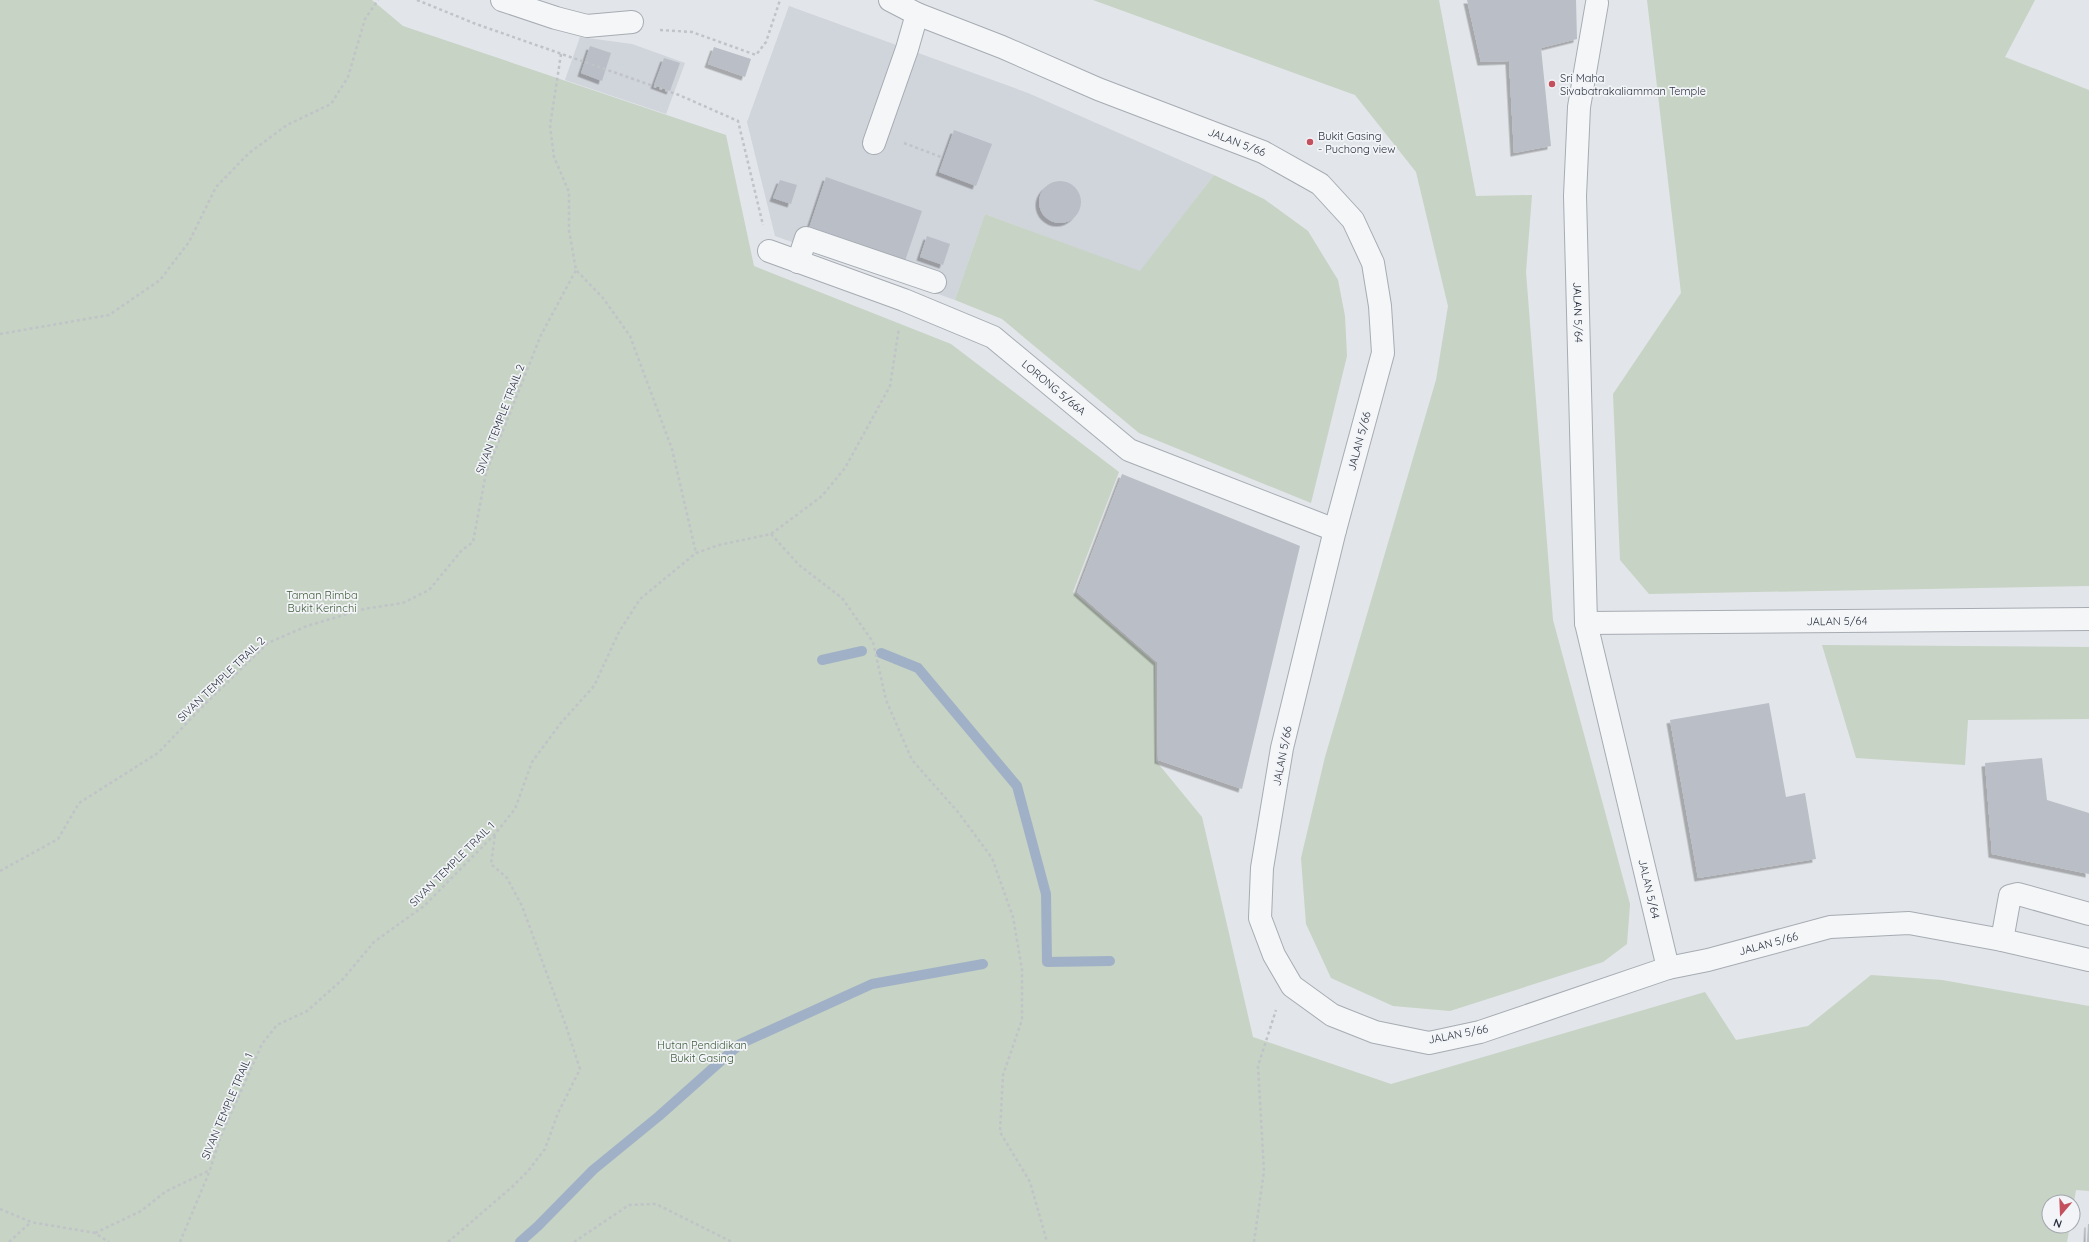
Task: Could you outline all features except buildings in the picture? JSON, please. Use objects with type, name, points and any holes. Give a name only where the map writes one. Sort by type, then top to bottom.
[{"type":"street","points":[[502,0],[587,26],[632,22]]},
{"type":"street","name":"JALAN 5/66","points":[[890,0],[917,14],[1002,47],[1098,89],[1263,152],[1320,184],[1353,220],[1373,263],[1380,306],[1383,353],[1335,530],[1282,748],[1262,868],[1260,918],[1274,955],[1292,986],[1339,1018],[1375,1032],[1428,1042],[1480,1032],[1668,968],[1708,960],[1830,927],[1909,923],[2002,940],[2089,960]]},
{"type":"street","name":"JALAN 5/64","points":[[1597,3],[1579,107],[1576,196],[1586,623],[1668,968]]},
{"type":"street","points":[[875,138],[907,49],[917,14]]},
{"type":"street","points":[[798,262],[806,238],[935,282]]},
{"type":"street","name":"LORONG 5/66A","points":[[769,251],[904,300],[993,337],[1129,450],[1335,530]]},
{"type":"street","name":"JALAN 5/64","points":[[1586,623],[2089,619]]},
{"type":"street","points":[[2002,940],[2010,896],[2018,894],[2089,914]]},
{"type":"path","points":[[0,334],[109,315],[160,280],[189,242],[216,187],[249,153],[287,124],[331,104],[348,77],[365,19],[378,0]]},
{"type":"path","points":[[417,0],[476,24],[679,95],[738,121],[769,251]]},
{"type":"path","points":[[632,22],[665,32],[692,32],[756,55],[766,42],[780,0]]},
{"type":"path","points":[[561,54],[550,126],[554,157],[569,192],[569,230],[576,270],[603,298],[630,336],[672,449],[696,553]]},
{"type":"path","points":[[875,138],[942,157]]},
{"type":"path","name":"SIVAN TEMPLE TRAIL 2","points":[[0,871],[58,839],[80,803],[158,753],[204,705],[268,643],[307,626],[364,609],[403,603],[429,590],[462,550],[473,542],[486,473],[541,336],[576,270]]},
{"type":"path","points":[[904,300],[890,386],[864,436],[845,468],[822,496],[770,534],[799,565],[842,598],[873,642],[886,700],[912,760],[958,812],[992,858],[1013,917],[1022,969],[1022,1020],[1003,1075],[1000,1132],[1030,1182],[1047,1242]]},
{"type":"path","name":"SIVAN TEMPLE TRAIL 1","points":[[180,1242],[210,1170],[220,1138],[262,1044],[277,1025],[306,1011],[342,979],[374,942],[424,906],[495,834],[515,809],[532,762],[560,724],[594,686],[619,632],[640,599],[696,553],[719,545],[770,534]]},
{"type":"path","points":[[448,1242],[528,1171],[545,1149],[558,1114],[580,1069],[566,1026],[522,906],[507,878],[491,864],[495,834]]},
{"type":"path","points":[[1254,1242],[1264,1171],[1258,1066],[1279,1002],[1292,986]]},
{"type":"path","points":[[95,1233],[141,1211],[165,1192],[210,1170]]},
{"type":"path","points":[[574,1242],[629,1205],[656,1204],[691,1223],[732,1242]]},
{"type":"path","points":[[0,1209],[31,1222],[95,1233],[109,1242]]},
{"type":"path","points":[[9,1242],[31,1222]]},
{"type":"shaded area","points":[[789,6],[1028,93],[1214,175],[1140,272],[985,214],[955,300],[775,236],[747,122]]},
{"type":"shaded area","points":[[580,37],[632,44],[685,63],[666,114],[565,80]]},
{"type":"green space","points":[[0,0],[372,0],[403,26],[726,135],[754,266],[951,344],[1119,472],[1073,592],[1155,663],[1156,761],[1202,817],[1253,1037],[1391,1084],[1705,992],[1736,1040],[1808,1026],[1871,975],[1942,980],[2089,1006],[2089,1191],[2076,1190],[2075,1194],[2041,1194],[2041,1234],[2068,1234],[2067,1242],[0,1242]]},
{"type":"green space","points":[[1093,0],[1439,0],[1476,196],[1532,195],[1526,272],[1553,620],[1630,904],[1627,944],[1603,962],[1450,1011],[1393,1006],[1331,978],[1306,924],[1301,858],[1325,757],[1436,380],[1448,306],[1416,172],[1355,95]]},
{"type":"green space","points":[[1647,0],[2035,0],[2005,57],[2089,90],[2089,586],[1649,594],[1620,560],[1613,394],[1681,293]]},
{"type":"green space","points":[[1214,175],[1264,199],[1308,231],[1338,280],[1345,316],[1347,356],[1311,503],[1139,433],[1002,319],[955,300],[985,214],[1140,271]]},
{"type":"green space","points":[[1822,645],[2089,647],[2089,719],[1968,720],[1965,765],[1856,758]]},
{"type":"waterway","points":[[822,660],[862,651]]},
{"type":"waterway","points":[[881,653],[918,668],[1017,786],[1046,894],[1047,962],[1110,961]]},
{"type":"waterway","points":[[520,1242],[538,1226],[593,1170],[659,1116],[740,1044],[872,984],[983,964]]},
{"type":"place","name":"Sri Maha Sivabatrakaliamman Temple","points":[[1552,84]]},
{"type":"place","name":"Bukit Gasing - Puchong view","points":[[1310,142]]},
{"type":"park label","name":"Taman Rimba Bukit Kerinchi","points":[[322,601]]},
{"type":"park label","name":"Hutan Pendidikan Bukit Gasing","points":[[702,1051]]}]
